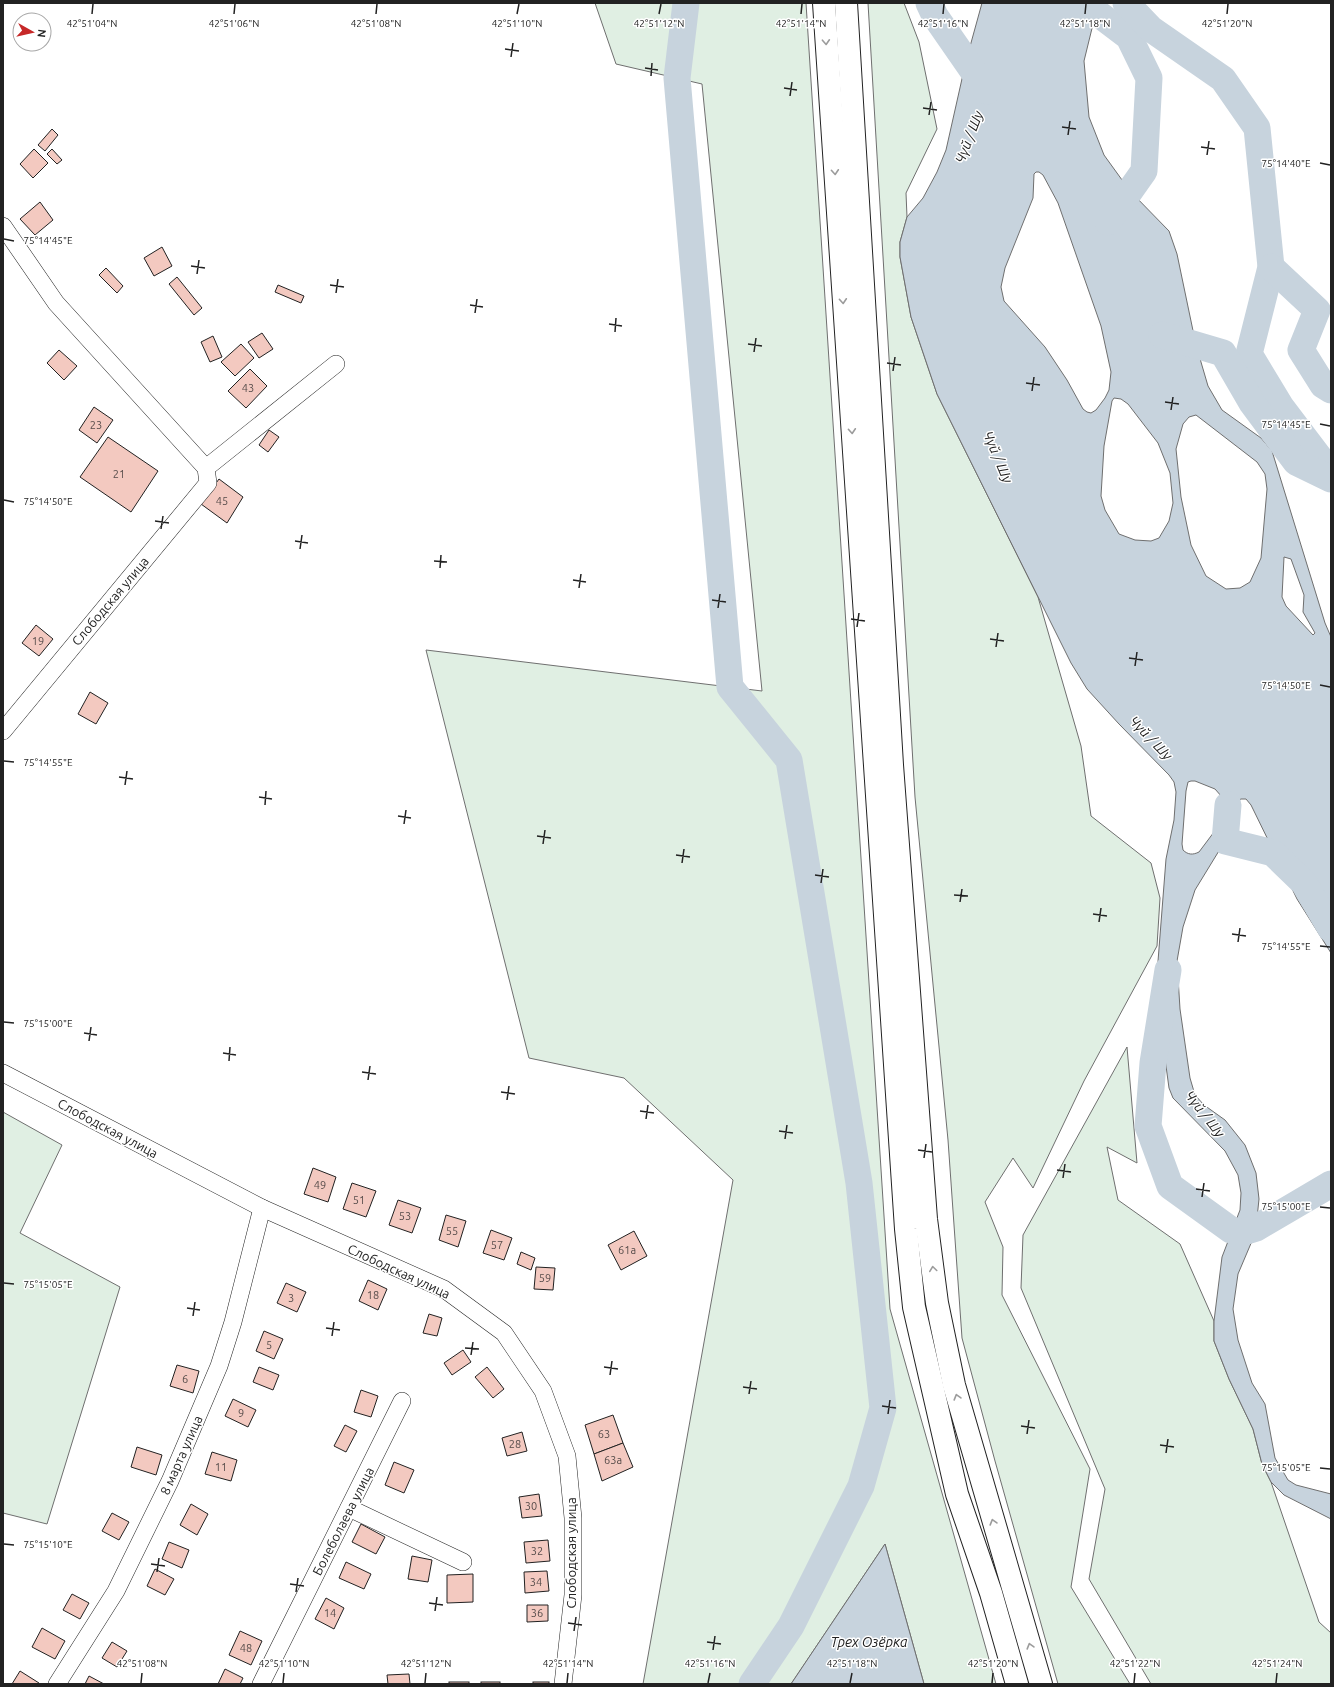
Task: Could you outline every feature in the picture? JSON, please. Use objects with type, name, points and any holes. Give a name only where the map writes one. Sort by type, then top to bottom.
[{"type":"highway","points":[[824,3],[904,1213],[912,1291],[914,1307],[930,1380],[957,1494],[991,1593],[1017,1684]]},
{"type":"highway","points":[[846,3],[892,765],[926,1220],[937,1303],[954,1385],[1040,1684]]},
{"type":"street","points":[[3,226],[56,303],[206,468],[336,364]]},
{"type":"street","name":"Слободская улица","points":[[3,731],[208,483],[206,468]]},
{"type":"street","name":"Слободская улица","points":[[3,1073],[262,1208],[444,1289],[504,1333],[543,1391],[567,1456],[573,1518],[573,1595],[564,1684]]},
{"type":"street","name":"8 марта улица","points":[[57,1684],[116,1591],[176,1467],[219,1366],[233,1322],[262,1208]]},
{"type":"street","name":"Болеболаева улица","points":[[261,1684],[402,1401]]},
{"type":"street","points":[[349,1508],[463,1562]]},
{"type":"green space","points":[[595,3],[806,3],[890,1309],[996,1684],[924,1684],[885,1544],[791,1684],[643,1684],[733,1180],[624,1078],[529,1058],[426,650],[762,691],[702,84],[616,64]]},
{"type":"green space","points":[[868,3],[904,3],[919,42],[937,129],[906,193],[907,217],[900,242],[900,257],[911,317],[937,394],[1038,597],[1081,746],[1091,816],[1151,863],[1160,898],[1157,946],[1084,1081],[1033,1188],[1013,1158],[985,1202],[1003,1247],[1002,1295],[1090,1469],[1071,1587],[1130,1684],[1058,1684],[962,1338],[948,1140],[915,797]]},
{"type":"green space","points":[[1127,1047],[1137,1163],[1107,1147],[1118,1200],[1180,1244],[1214,1321],[1214,1341],[1229,1379],[1253,1429],[1262,1464],[1271,1482],[1319,1622],[1331,1633],[1331,1684],[1151,1684],[1089,1579],[1105,1489],[1021,1288],[1023,1235]]},
{"type":"green space","points":[[3,1112],[62,1145],[20,1233],[120,1287],[47,1524],[3,1513]]},
{"type":"water","name":"Чүй / Шу","points":[[982,3],[1101,3],[1096,12],[1084,61],[1089,117],[1104,155],[1130,191],[1169,231],[1177,254],[1196,345],[1208,386],[1222,410],[1261,438],[1272,451],[1325,623],[1331,637],[1331,953],[1297,899],[1251,805],[1246,799],[1241,799],[1237,801],[1225,841],[1195,890],[1183,927],[1177,961],[1180,1009],[1190,1078],[1195,1095],[1204,1105],[1225,1120],[1245,1145],[1256,1173],[1259,1199],[1256,1228],[1238,1274],[1233,1309],[1238,1340],[1252,1383],[1265,1404],[1275,1458],[1288,1480],[1296,1485],[1331,1494],[1331,1519],[1284,1495],[1271,1482],[1262,1464],[1253,1429],[1229,1379],[1214,1341],[1214,1321],[1222,1257],[1240,1210],[1241,1193],[1238,1175],[1225,1151],[1173,1098],[1169,1088],[1163,1044],[1162,1005],[1157,974],[1166,859],[1174,820],[1176,792],[1174,782],[1087,689],[1071,663],[937,394],[911,317],[900,257],[900,242],[907,217],[923,198],[937,172],[946,150],[966,61]],"holes":[[[1039,172],[1043,175],[1058,203],[1101,326],[1111,372],[1109,390],[1096,410],[1091,413],[1083,409],[1067,380],[1045,347],[1004,301],[1001,287],[1005,268],[1033,198],[1034,174]],[[1114,398],[1121,399],[1128,404],[1158,443],[1170,473],[1173,503],[1169,521],[1159,538],[1151,541],[1135,540],[1119,534],[1105,510],[1101,496],[1104,446],[1112,401]],[[1196,415],[1257,462],[1265,474],[1267,489],[1261,558],[1250,582],[1240,588],[1226,589],[1206,576],[1191,545],[1181,497],[1176,449],[1183,424],[1189,417]],[[1284,557],[1291,559],[1304,595],[1303,612],[1315,633],[1313,635],[1286,606],[1282,597]],[[1195,781],[1215,789],[1222,797],[1223,807],[1220,824],[1199,852],[1193,854],[1189,854],[1183,850],[1182,844],[1188,782]]]},
{"type":"water","name":"Трех Озёрка","points":[[885,1544],[924,1684],[791,1684]]},
{"type":"building","points":[[52,129],[58,135],[45,151],[38,145]]},
{"type":"building","points":[[34,149],[48,163],[33,178],[20,164]]},
{"type":"building","points":[[52,149],[62,160],[57,164],[47,154]]},
{"type":"building","points":[[40,202],[53,220],[35,235],[20,219]]},
{"type":"building","points":[[162,247],[172,266],[154,276],[144,258]]},
{"type":"building","points":[[106,268],[123,286],[117,293],[99,275]]},
{"type":"building","points":[[177,277],[202,308],[194,315],[169,284]]},
{"type":"building","points":[[278,285],[304,296],[301,303],[275,292]]},
{"type":"building","points":[[262,333],[273,349],[259,358],[248,342]]},
{"type":"building","points":[[213,336],[222,357],[210,362],[201,342]]},
{"type":"building","points":[[241,344],[254,358],[235,376],[221,362]]},
{"type":"building","points":[[59,350],[77,366],[64,380],[47,363]]},
{"type":"building","points":[[250,369],[267,386],[246,408],[228,391]]},
{"type":"building","points":[[94,407],[113,420],[97,443],[79,430]]},
{"type":"building","points":[[269,430],[279,437],[268,452],[259,445]]},
{"type":"building","points":[[108,437],[158,471],[131,512],[80,477]]},
{"type":"building","points":[[219,479],[243,497],[227,523],[201,504]]},
{"type":"building","points":[[36,625],[53,639],[39,656],[22,643]]},
{"type":"building","points":[[90,692],[108,703],[96,724],[78,714]]},
{"type":"building","points":[[313,1168],[336,1177],[328,1202],[304,1194]]},
{"type":"building","points":[[352,1183],[376,1191],[366,1217],[343,1209]]},
{"type":"building","points":[[398,1200],[421,1208],[412,1233],[389,1225]]},
{"type":"building","points":[[446,1215],[466,1221],[458,1247],[439,1240]]},
{"type":"building","points":[[491,1230],[512,1238],[504,1260],[483,1253]]},
{"type":"building","points":[[634,1231],[647,1256],[621,1270],[608,1245]]},
{"type":"building","points":[[521,1252],[535,1258],[531,1270],[517,1264]]},
{"type":"building","points":[[536,1267],[555,1268],[553,1290],[534,1289]]},
{"type":"building","points":[[368,1280],[387,1289],[378,1310],[359,1301]]},
{"type":"building","points":[[286,1283],[306,1292],[297,1312],[277,1303]]},
{"type":"building","points":[[429,1314],[442,1318],[437,1336],[423,1333]]},
{"type":"building","points":[[264,1331],[283,1339],[274,1359],[256,1351]]},
{"type":"building","points":[[463,1350],[471,1362],[452,1375],[444,1363]]},
{"type":"building","points":[[177,1365],[199,1371],[193,1393],[170,1386]]},
{"type":"building","points":[[259,1367],[279,1375],[273,1390],[253,1382]]},
{"type":"building","points":[[487,1367],[504,1389],[493,1398],[475,1377]]},
{"type":"building","points":[[361,1390],[378,1396],[371,1417],[354,1412]]},
{"type":"building","points":[[233,1399],[256,1410],[248,1427],[225,1416]]},
{"type":"building","points":[[613,1415],[623,1443],[594,1454],[585,1425]]},
{"type":"building","points":[[345,1425],[357,1431],[346,1452],[334,1446]]},
{"type":"building","points":[[522,1432],[527,1451],[507,1456],[502,1438]]},
{"type":"building","points":[[623,1443],[633,1467],[602,1481],[594,1454]]},
{"type":"building","points":[[137,1447],[162,1455],[156,1475],[131,1467]]},
{"type":"building","points":[[212,1452],[237,1460],[231,1481],[205,1474]]},
{"type":"building","points":[[394,1462],[414,1470],[404,1493],[385,1485]]},
{"type":"building","points":[[539,1494],[542,1516],[522,1518],[519,1497]]},
{"type":"building","points":[[191,1504],[208,1514],[197,1535],[180,1525]]},
{"type":"building","points":[[112,1513],[129,1522],[119,1540],[102,1531]]},
{"type":"building","points":[[361,1524],[385,1537],[376,1554],[352,1542]]},
{"type":"building","points":[[548,1540],[550,1561],[526,1563],[524,1542]]},
{"type":"building","points":[[169,1542],[189,1550],[182,1568],[162,1559]]},
{"type":"building","points":[[412,1556],[432,1560],[428,1582],[408,1579]]},
{"type":"building","points":[[346,1562],[371,1574],[364,1589],[339,1578]]},
{"type":"building","points":[[155,1569],[174,1579],[165,1595],[147,1586]]},
{"type":"building","points":[[547,1571],[549,1591],[525,1593],[524,1572]]},
{"type":"building","points":[[473,1574],[473,1602],[447,1603],[447,1575]]},
{"type":"building","points":[[72,1594],[89,1603],[80,1619],[63,1610]]},
{"type":"building","points":[[326,1598],[344,1608],[334,1629],[315,1619]]},
{"type":"building","points":[[527,1605],[548,1605],[548,1621],[527,1622]]},
{"type":"building","points":[[42,1628],[65,1641],[55,1659],[32,1647]]},
{"type":"building","points":[[240,1631],[262,1641],[251,1665],[229,1655]]},
{"type":"building","points":[[112,1642],[127,1651],[117,1667],[102,1658]]},
{"type":"building","points":[[225,1669],[243,1678],[240,1684],[218,1684]]},
{"type":"building","points":[[20,1671],[39,1683],[12,1684]]},
{"type":"building","points":[[409,1674],[410,1684],[388,1684],[387,1675]]},
{"type":"building","points":[[89,1676],[104,1684],[85,1684]]},
{"type":"building","points":[[449,1682],[469,1682],[469,1684],[449,1684]]},
{"type":"building","points":[[481,1682],[500,1682],[500,1684],[481,1684]]},
{"type":"building","points":[[533,1682],[549,1682],[549,1684],[533,1684]]},
{"type":"waterway","points":[[686,3],[677,78],[730,687],[789,760],[859,1183],[883,1408],[861,1486],[791,1626],[752,1684]]},
{"type":"waterway","points":[[929,3],[935,16],[987,91]]},
{"type":"waterway","points":[[1091,3],[1096,12],[1129,37],[1149,78],[1144,171],[1108,222]]},
{"type":"waterway","points":[[1126,3],[1151,29],[1223,79],[1257,128],[1271,267],[1249,354],[1281,407],[1331,473]]},
{"type":"waterway","points":[[1271,267],[1317,310],[1301,350],[1323,385],[1331,390]]},
{"type":"waterway","points":[[1162,335],[1223,353],[1252,403],[1296,462],[1331,479]]},
{"type":"waterway","points":[[1228,805],[1225,841],[1273,853],[1304,883],[1331,929]]},
{"type":"waterway","points":[[1168,970],[1153,1063],[1148,1126],[1170,1186],[1231,1230],[1243,1232],[1256,1228],[1331,1184]]}]
